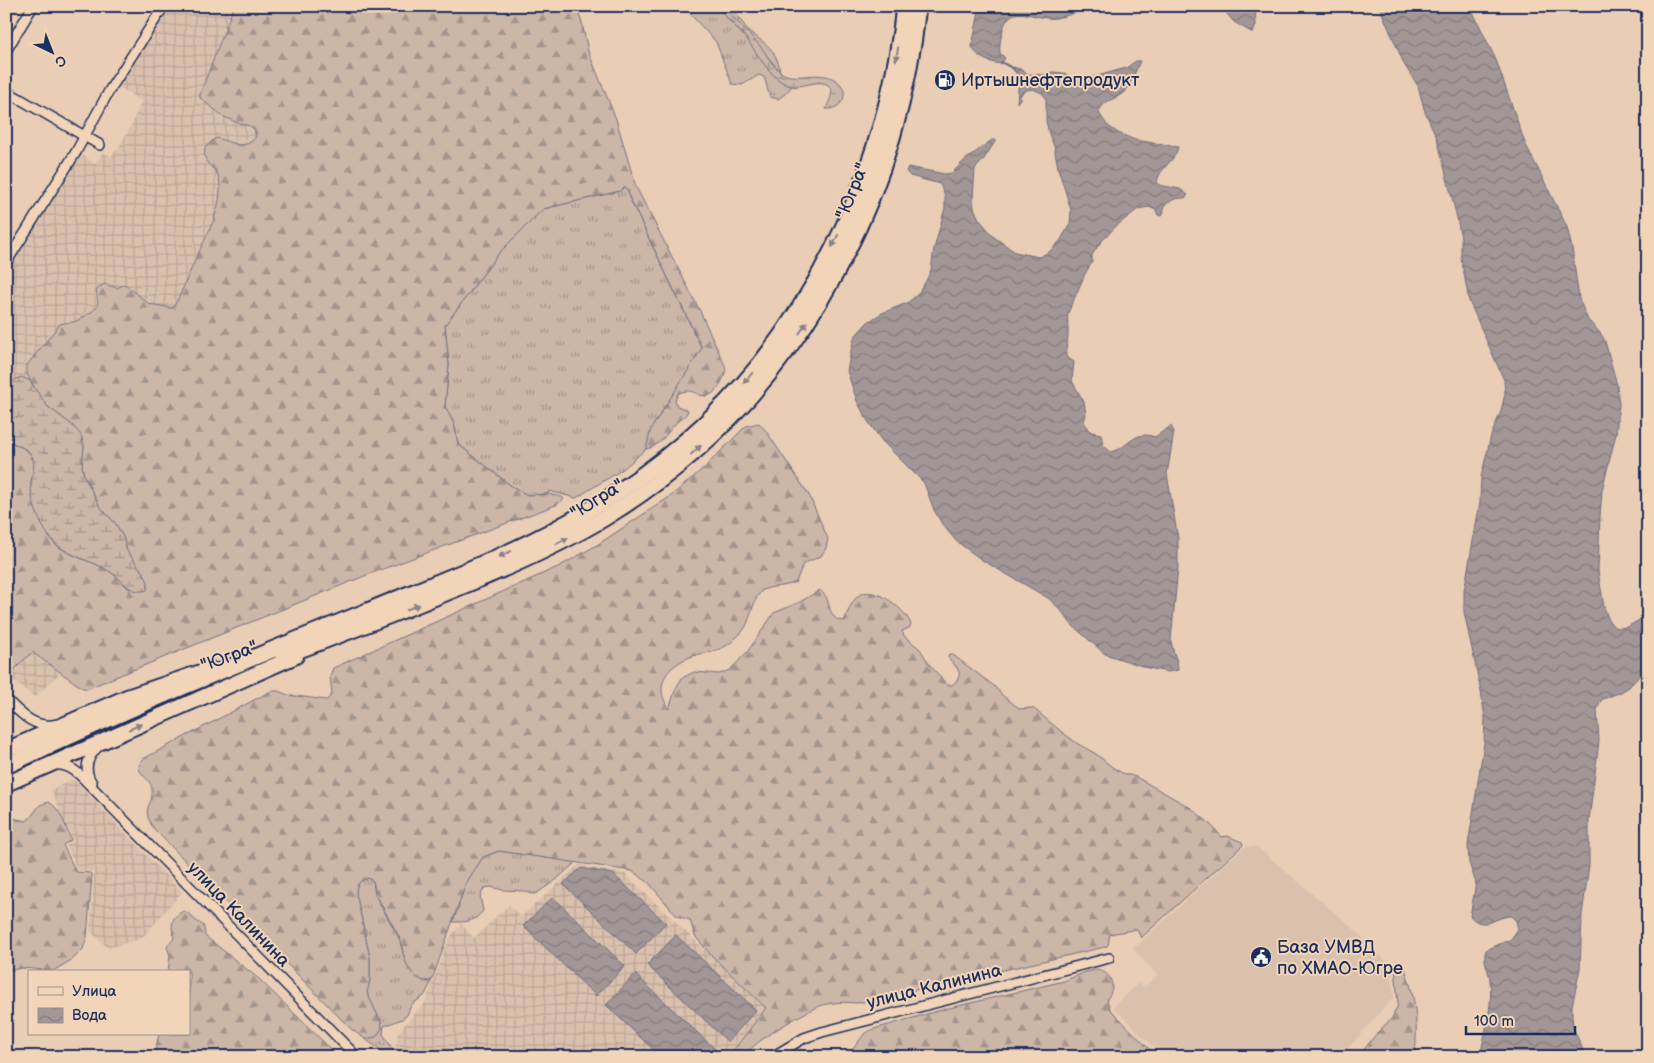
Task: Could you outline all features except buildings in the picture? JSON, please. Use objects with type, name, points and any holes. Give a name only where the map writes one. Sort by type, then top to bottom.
[{"type":"highway","name":"\"Югра\"","points":[[366,618],[551,532],[598,505],[633,482],[672,452],[710,418],[746,380],[770,350],[804,299],[831,250],[855,199],[885,114],[894,76],[904,6]]},
{"type":"highway","name":"\"Югра\"","points":[[6,766],[108,718],[366,618],[523,560],[606,517],[660,480],[682,462],[710,438],[752,395],[779,362],[804,326],[834,275],[866,209],[888,152],[899,115],[913,44],[918,6]]},
{"type":"main road","points":[[6,750],[70,721],[151,688],[366,618]]},
{"type":"main road","points":[[6,784],[114,736],[366,618]]},
{"type":"street","points":[[6,51],[34,6]]},
{"type":"street","points":[[6,263],[85,136],[109,91],[164,6]]},
{"type":"street","points":[[6,91],[100,145]]},
{"type":"street","points":[[6,699],[22,714],[38,723],[54,725],[70,721]]},
{"type":"street","points":[[99,794],[86,772],[87,762],[98,747],[114,736]]},
{"type":"street","points":[[42,767],[59,765],[71,768],[99,794]]},
{"type":"street","name":"улица Калинина","points":[[99,794],[357,1057]]},
{"type":"street","name":"улица Калинина","points":[[772,1057],[790,1046],[822,1032],[1109,958]]},
{"type":"shaded area","points":[[170,6],[234,6],[200,98],[224,117],[250,126],[254,129],[256,136],[248,144],[235,145],[226,141],[205,148],[204,160],[218,175],[220,185],[218,210],[173,308],[149,304],[125,284],[117,288],[107,284],[95,294],[97,304],[95,309],[73,322],[60,324],[27,365],[29,380],[6,439],[6,274],[45,208],[81,154],[95,164],[103,152],[111,157],[120,145],[133,123],[141,101],[119,87]]},
{"type":"shaded area","points":[[31,652],[60,673],[35,697],[6,676],[6,673],[11,673]]},
{"type":"shaded area","points":[[73,779],[182,892],[141,939],[108,948],[90,931],[94,872],[78,871],[66,845],[73,841],[51,790]]},
{"type":"shaded area","name":"База УМВД по ХМАО-Югре","points":[[1244,847],[1257,847],[1354,929],[1390,965],[1394,997],[1340,1057],[1164,1057],[1113,1007],[1139,983],[1144,988],[1157,975],[1133,949]]},
{"type":"shaded area","points":[[579,865],[625,874],[766,1008],[726,1057],[394,1057],[398,1032],[425,1003],[449,938],[461,924],[474,938],[509,905],[521,917]]},
{"type":"green space","points":[[234,6],[576,6],[588,51],[616,119],[636,187],[700,311],[726,368],[724,376],[720,385],[710,395],[702,396],[691,391],[679,393],[675,400],[677,406],[688,410],[687,413],[659,443],[646,449],[651,429],[702,348],[630,199],[628,190],[624,187],[620,191],[543,209],[499,253],[445,325],[449,365],[445,406],[454,424],[458,444],[510,485],[527,495],[548,494],[564,499],[556,505],[367,575],[86,689],[32,652],[11,673],[6,673],[6,439],[27,450],[34,460],[31,486],[49,537],[54,543],[66,552],[106,569],[129,589],[144,574],[127,551],[123,537],[116,524],[100,507],[84,476],[82,466],[84,446],[71,424],[48,407],[39,396],[27,374],[27,365],[60,324],[75,321],[86,316],[96,308],[97,289],[104,284],[117,288],[125,284],[149,304],[173,308],[209,231],[216,214],[220,195],[219,178],[206,160],[205,148],[217,138],[243,145],[248,144],[256,136],[254,129],[250,126],[224,117],[200,98]]},
{"type":"green space","points":[[689,6],[718,6],[750,43],[770,70],[792,86],[778,99],[770,97],[764,77],[759,75],[742,85],[732,84],[716,42],[692,16]]},
{"type":"green space","points":[[718,6],[727,6],[730,14],[756,41],[773,65],[781,72],[793,76],[815,75],[830,77],[837,81],[844,90],[841,103],[826,109],[831,97],[831,91],[828,85],[824,83],[794,87],[776,78],[746,38]]},
{"type":"green space","points":[[727,6],[732,6],[747,29],[773,52],[780,71],[730,14]]},
{"type":"green space","points":[[624,187],[628,190],[630,199],[702,349],[651,429],[646,449],[623,469],[576,498],[549,491],[548,494],[527,495],[510,485],[458,444],[454,424],[445,406],[449,365],[445,325],[499,253],[543,209],[620,191]]},
{"type":"green space","points":[[21,377],[29,380],[48,407],[71,424],[81,435],[84,446],[82,466],[84,476],[100,507],[116,524],[123,537],[127,551],[144,574],[148,582],[147,590],[136,591],[104,568],[62,549],[44,528],[32,496],[33,458],[27,450],[6,439],[6,390],[16,379]]},
{"type":"green space","points":[[759,423],[809,495],[828,539],[826,548],[821,556],[803,564],[796,582],[763,590],[757,597],[745,628],[729,644],[717,650],[690,657],[678,663],[668,672],[662,691],[669,709],[676,688],[682,678],[694,672],[719,674],[730,670],[748,651],[774,613],[800,602],[820,590],[826,596],[833,616],[844,621],[858,596],[867,592],[875,593],[890,601],[904,613],[911,625],[902,631],[904,636],[920,649],[929,664],[947,685],[952,685],[959,677],[959,671],[948,657],[949,654],[953,655],[994,686],[1003,696],[1020,709],[1034,709],[1063,733],[1096,754],[1112,767],[1122,773],[1136,777],[1191,808],[1222,837],[1227,836],[1242,842],[1243,845],[1141,938],[1137,929],[1110,934],[1108,945],[1105,947],[858,1003],[840,1002],[823,1005],[794,1019],[759,1042],[748,1053],[754,1055],[754,1057],[728,1057],[766,1008],[710,954],[695,936],[690,920],[677,916],[648,882],[632,871],[499,851],[483,857],[466,883],[432,980],[429,981],[422,980],[412,973],[404,958],[399,937],[381,903],[373,881],[368,878],[359,883],[356,893],[370,958],[370,979],[367,993],[382,1028],[376,1037],[365,1039],[351,1029],[154,829],[147,811],[152,789],[139,768],[143,759],[271,691],[327,700],[332,694],[330,676],[333,668],[560,566],[597,545],[671,496],[705,467],[746,426]]},
{"type":"green space","points":[[48,802],[60,813],[71,840],[63,845],[76,872],[90,873],[92,875],[87,937],[83,949],[73,959],[55,970],[22,968],[6,971],[6,818],[26,821],[40,805]]},
{"type":"green space","points":[[499,851],[576,862],[556,880],[537,893],[532,894],[524,891],[503,890],[491,887],[484,888],[480,896],[483,911],[480,915],[470,921],[453,922],[466,883],[483,857]]},
{"type":"green space","points":[[368,878],[373,881],[375,895],[399,938],[405,960],[426,982],[432,980],[425,995],[411,1005],[407,1015],[384,1026],[383,1034],[393,1050],[392,1054],[388,1055],[365,1039],[376,1037],[382,1028],[367,993],[370,979],[370,958],[356,893],[359,883]]},
{"type":"green space","points":[[184,911],[202,925],[205,936],[259,979],[339,1057],[154,1057],[159,1036],[190,1036],[190,970],[168,970],[170,955],[167,947],[174,938],[173,922],[179,913]]},
{"type":"green space","points":[[1403,963],[1415,1009],[1415,1057],[1358,1057],[1392,1018],[1398,1005],[1395,966]]},
{"type":"green space","points":[[1097,969],[1106,974],[1111,981],[1112,989],[1107,999],[1110,1009],[1157,1057],[847,1057],[865,1033],[874,1029],[945,1009],[1064,981]]},
{"type":"water","points":[[980,6],[1094,6],[1056,18],[1025,14],[1012,15],[1007,20],[1003,29],[1000,53],[1005,58],[1001,64],[984,59],[972,47]]},
{"type":"water","points":[[1220,6],[1255,6],[1256,25],[1253,33],[1234,22]]},
{"type":"water","points":[[1379,6],[1470,6],[1496,60],[1525,143],[1567,227],[1579,299],[1588,320],[1605,341],[1617,385],[1619,404],[1616,434],[1602,490],[1598,571],[1604,607],[1609,621],[1614,627],[1627,627],[1648,615],[1648,667],[1629,687],[1603,699],[1597,710],[1599,741],[1589,820],[1589,865],[1582,915],[1580,969],[1572,1006],[1573,1027],[1586,1057],[1480,1057],[1488,1018],[1491,990],[1485,961],[1486,950],[1511,939],[1518,929],[1516,921],[1511,916],[1480,923],[1470,916],[1476,883],[1469,863],[1468,845],[1484,743],[1485,718],[1464,612],[1464,591],[1480,502],[1481,477],[1491,436],[1501,411],[1505,394],[1504,380],[1469,301],[1461,257],[1461,238],[1437,138],[1425,112],[1418,86],[1405,66]]},
{"type":"water","points":[[1136,61],[1140,61],[1133,78],[1123,93],[1105,103],[1099,113],[1107,125],[1118,133],[1135,140],[1178,147],[1177,152],[1158,177],[1157,182],[1159,185],[1180,189],[1188,195],[1185,198],[1170,201],[1163,208],[1164,213],[1161,216],[1158,215],[1156,210],[1149,207],[1138,209],[1115,227],[1100,243],[1092,255],[1092,262],[1068,313],[1066,357],[1074,362],[1072,381],[1084,402],[1086,414],[1084,422],[1091,432],[1101,434],[1103,445],[1111,452],[1136,437],[1147,435],[1155,437],[1171,426],[1174,432],[1167,474],[1178,539],[1178,568],[1171,640],[1178,670],[1168,672],[1148,668],[1105,654],[1072,625],[1060,609],[1048,598],[982,560],[956,541],[942,524],[934,510],[924,483],[882,441],[867,420],[857,401],[847,371],[855,336],[868,322],[882,313],[907,303],[917,295],[931,270],[934,249],[945,208],[945,196],[940,184],[910,176],[906,171],[908,167],[945,174],[952,173],[965,160],[992,140],[996,140],[975,169],[974,208],[979,219],[994,237],[1015,252],[1039,257],[1049,252],[1060,241],[1070,224],[1071,210],[1046,121],[1046,98],[1042,93],[1033,89],[1027,90],[1021,94],[1017,103],[1019,76],[1013,67],[1027,74],[1064,73],[1075,79],[1083,80],[1126,68]]},
{"type":"water","points":[[581,868],[613,874],[666,923],[636,954],[563,884]]},
{"type":"water","points":[[553,897],[625,966],[596,996],[523,926]]},
{"type":"water","points":[[676,935],[756,1010],[728,1042],[647,965]]},
{"type":"water","points":[[635,974],[717,1051],[712,1057],[661,1057],[606,1005]]},
{"type":"waterway","points":[[1001,62],[1014,69]]},
{"type":"place","name":"Иртышнефтепродукт","points":[[945,80]]},
{"type":"place","name":"База УМВД по ХМАО-Югре","points":[[1261,957]]}]
